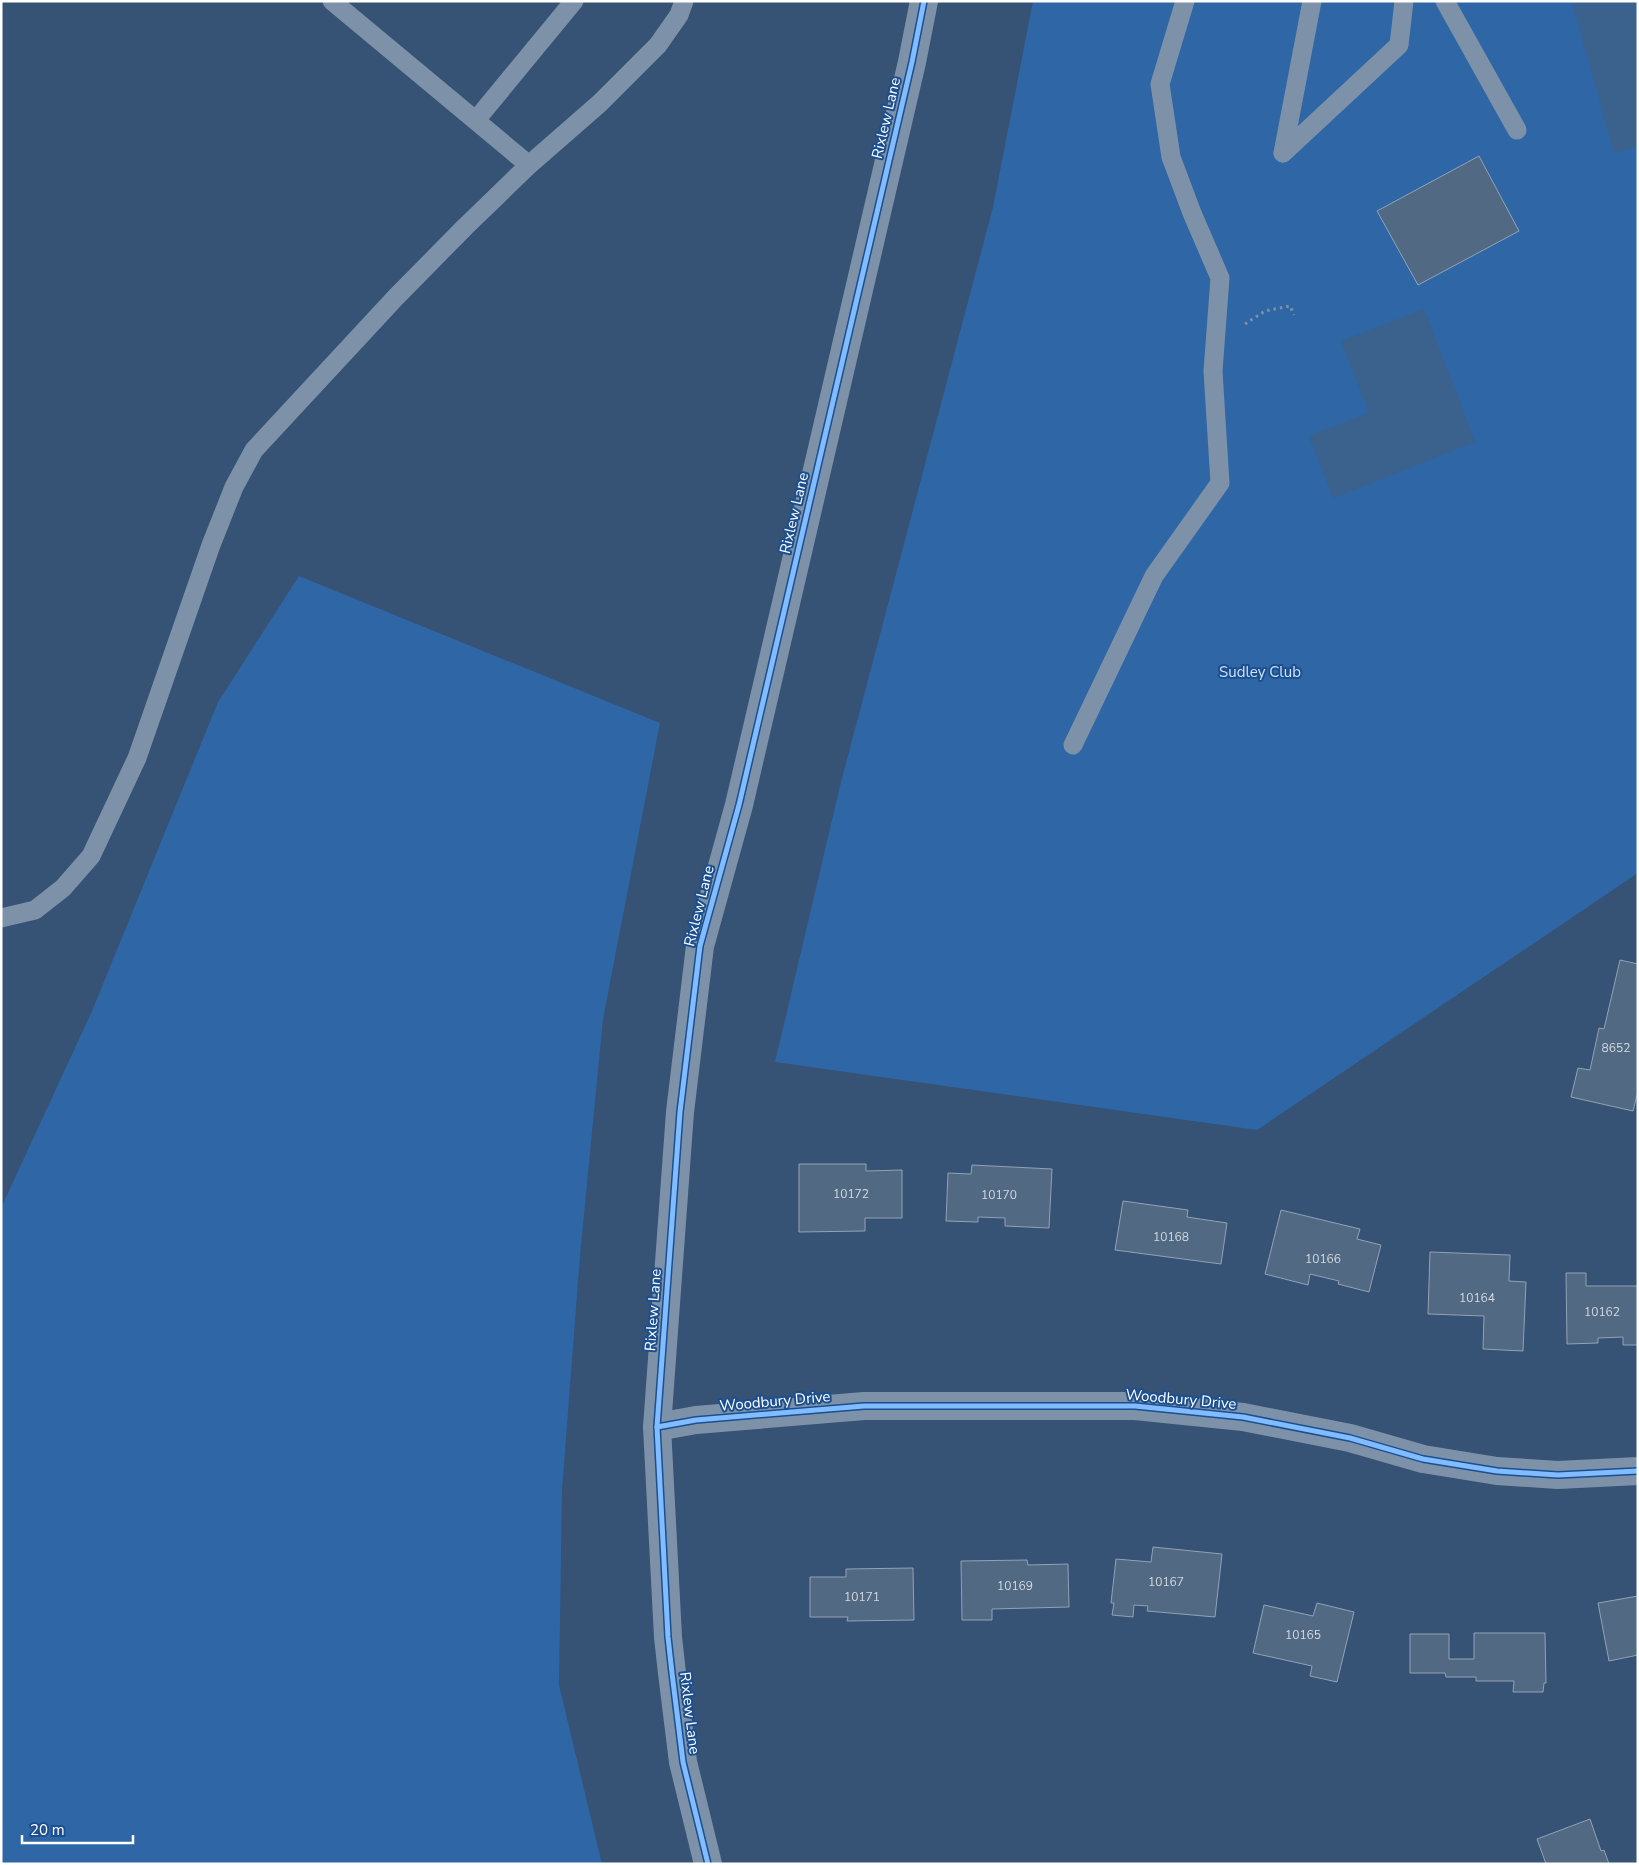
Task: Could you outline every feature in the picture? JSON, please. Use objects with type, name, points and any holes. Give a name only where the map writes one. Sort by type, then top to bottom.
[{"type":"street","name":"Rixlew Lane","points":[[708,1864],[684,1762],[672,1673],[668,1637],[657,1427],[680,1112],[700,946],[739,805],[912,62],[924,1]]},
{"type":"street","name":"Woodbury Drive","points":[[657,1427],[696,1420],[864,1406],[1135,1406],[1243,1418],[1350,1438],[1422,1459],[1497,1472],[1558,1475],[1638,1471]]},
{"type":"lane","points":[[332,1],[529,165]]},
{"type":"lane","points":[[476,120],[574,1]]},
{"type":"lane","points":[[1,918],[35,910],[63,888],[91,856],[137,758],[211,545],[234,487],[254,450],[396,296],[465,227],[529,165],[600,103],[658,46],[679,15],[684,1]]},
{"type":"lane","points":[[1073,745],[1154,576],[1220,482],[1212,371],[1220,278],[1192,213],[1171,157],[1160,84],[1185,1]]},
{"type":"lane","points":[[1312,1],[1283,153],[1399,45],[1404,1]]},
{"type":"lane","points":[[1445,1],[1517,130]]},
{"type":"path","points":[[1247,324],[1265,311],[1290,306],[1294,315]]},
{"type":"green space","name":"Sudley Club","points":[[1033,1],[1638,1],[1638,873],[1257,1130],[775,1062],[841,782],[993,207]]},
{"type":"green space","points":[[299,576],[660,723],[603,1019],[580,1256],[562,1490],[559,1685],[602,1864],[1,1864],[1,1208],[92,1011],[218,702]]},
{"type":"shaded area","points":[[1572,1],[1638,1],[1638,146],[1614,153]]},
{"type":"shaded area","points":[[1424,309],[1475,442],[1333,498],[1309,436],[1369,413],[1341,341]]},
{"type":"building","points":[[1479,156],[1519,231],[1418,285],[1377,211]]},
{"type":"building","points":[[1620,960],[1638,964],[1638,1091],[1633,1111],[1571,1097],[1578,1068],[1590,1070],[1599,1028],[1604,1029]]},
{"type":"building","points":[[799,1164],[866,1164],[866,1171],[902,1170],[902,1218],[865,1218],[865,1231],[799,1232]]},
{"type":"building","points":[[972,1165],[1052,1169],[1049,1228],[1005,1226],[1005,1218],[978,1217],[978,1222],[946,1221],[948,1173],[971,1174]]},
{"type":"building","points":[[1123,1201],[1188,1210],[1187,1217],[1227,1223],[1221,1264],[1115,1250]]},
{"type":"building","points":[[1281,1210],[1360,1229],[1357,1239],[1381,1245],[1369,1292],[1338,1284],[1339,1281],[1310,1274],[1308,1285],[1265,1274]]},
{"type":"building","points":[[1430,1252],[1510,1255],[1509,1281],[1526,1282],[1523,1351],[1483,1349],[1484,1316],[1428,1314]]},
{"type":"building","points":[[1566,1273],[1586,1273],[1586,1286],[1638,1286],[1638,1345],[1623,1345],[1623,1337],[1598,1338],[1598,1343],[1567,1344]]},
{"type":"building","points":[[1153,1547],[1222,1554],[1215,1617],[1147,1611],[1148,1606],[1134,1605],[1133,1617],[1112,1615],[1114,1603],[1111,1603],[1116,1559],[1151,1562]]},
{"type":"building","points":[[1027,1560],[1028,1565],[1068,1564],[1069,1607],[992,1609],[992,1620],[962,1620],[961,1561]]},
{"type":"building","points":[[913,1568],[914,1620],[847,1621],[848,1617],[810,1617],[810,1577],[846,1577],[846,1569]]},
{"type":"building","points":[[1638,1596],[1638,1655],[1609,1661],[1598,1603]]},
{"type":"building","points":[[1317,1603],[1354,1612],[1337,1682],[1310,1676],[1312,1666],[1253,1653],[1264,1605],[1313,1616]]},
{"type":"building","points":[[1474,1633],[1545,1633],[1546,1683],[1544,1683],[1543,1692],[1513,1692],[1514,1681],[1476,1681],[1476,1677],[1446,1677],[1445,1673],[1410,1673],[1410,1634],[1449,1634],[1449,1659],[1474,1659]]},
{"type":"building","points":[[1590,1819],[1601,1851],[1604,1850],[1609,1864],[1546,1864],[1537,1839]]},
{"type":"cycle path","points":[[708,1864],[683,1762],[672,1673],[668,1637],[657,1427],[680,1112],[700,946],[739,805],[912,62],[924,1]]},
{"type":"cycle path","points":[[657,1427],[696,1420],[864,1406],[1135,1406],[1243,1417],[1350,1438],[1423,1459],[1497,1471],[1558,1475],[1638,1471]]}]
